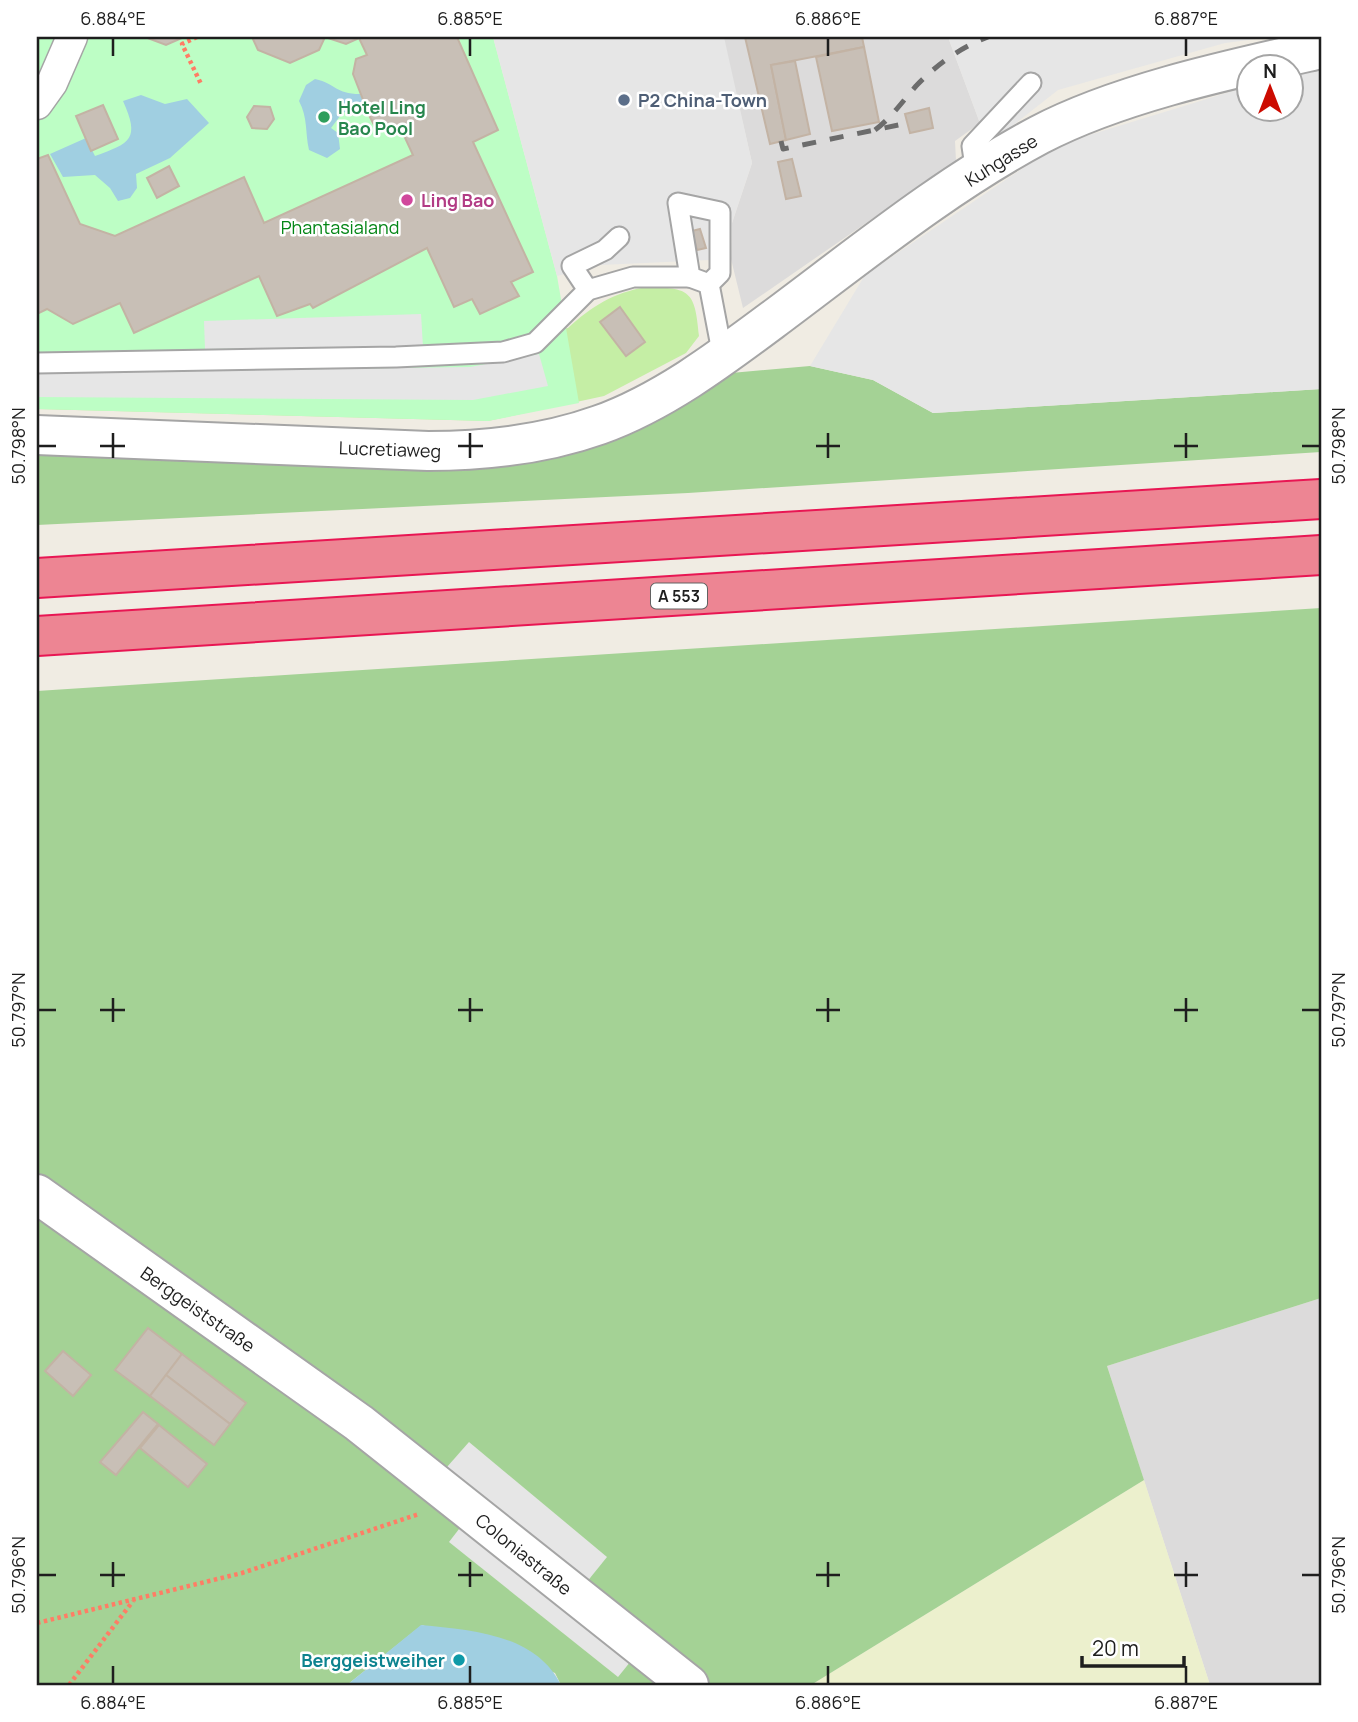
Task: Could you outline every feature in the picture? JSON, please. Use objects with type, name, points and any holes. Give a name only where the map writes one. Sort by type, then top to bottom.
[{"type":"highway","points":[[37,578],[1321,499]]},
{"type":"highway","name":"A 553","points":[[37,636],[1321,555]]},
{"type":"street","points":[[37,104],[52,83],[71,37]]},
{"type":"street","name":"Kuhgasse","points":[[723,357],[976,173],[1067,121],[1150,93],[1321,49]]},
{"type":"street","name":"Lucretiaweg","points":[[37,435],[476,451],[528,445],[602,425],[641,406],[723,357]]},
{"type":"street","name":"Berggeiststraße","points":[[37,1195],[359,1423]]},
{"type":"street","name":"Coloniastraße","points":[[359,1423],[645,1653],[689,1685]]},
{"type":"lane","points":[[976,173],[972,146],[1031,83]]},
{"type":"lane","points":[[690,277],[678,203],[720,212],[720,273],[709,284]]},
{"type":"lane","points":[[588,290],[572,266],[604,250],[619,237]]},
{"type":"lane","points":[[37,363],[420,357],[503,352],[536,343],[588,290],[633,277],[690,277],[709,284]]},
{"type":"lane","points":[[709,284],[723,357]]},
{"type":"path","points":[[197,37],[182,44],[201,84]]},
{"type":"path","points":[[37,1623],[242,1573],[459,1501]]},
{"type":"path","points":[[69,1685],[134,1601]]},
{"type":"shaded area","name":"P2 China-Town","points":[[493,37],[724,37],[752,163],[732,223],[731,259],[601,265],[557,276]]},
{"type":"shaded area","points":[[723,37],[948,37],[980,123],[955,141],[956,161],[743,308],[731,259],[732,223],[752,163]]},
{"type":"shaded area","points":[[948,37],[1272,37],[1225,43],[1058,90],[988,145]]},
{"type":"shaded area","points":[[1321,68],[1321,389],[933,413],[873,380],[810,366],[865,275],[1057,145],[1236,90],[1236,122],[1306,122],[1306,71]]},
{"type":"shaded area","points":[[421,314],[423,347],[205,349],[204,321]]},
{"type":"shaded area","points":[[539,354],[548,386],[473,400],[37,397],[37,373],[470,367]]},
{"type":"shaded area","points":[[1321,1298],[1321,1685],[1210,1685],[1107,1366]]},
{"type":"shaded area","points":[[469,1442],[607,1557],[586,1583],[447,1467]]},
{"type":"shaded area","points":[[466,1520],[635,1656],[618,1677],[449,1542]]},
{"type":"green space","name":"Phantasialand","points":[[37,37],[493,37],[557,276],[579,403],[488,421],[37,409]]},
{"type":"green space","points":[[646,287],[681,291],[692,301],[699,336],[686,353],[604,396],[488,421],[37,409],[568,328],[604,302]]},
{"type":"green space","points":[[810,366],[873,380],[933,413],[1321,389],[1321,452],[688,493],[37,525],[37,448],[494,466],[591,448],[731,373]]},
{"type":"green space","points":[[1321,608],[1321,1298],[1107,1366],[1144,1480],[811,1685],[561,1685],[555,1673],[422,1625],[347,1685],[37,1685],[37,691]]},
{"type":"green space","points":[[1144,1480],[1210,1685],[811,1685]]},
{"type":"water","name":"Hotel Ling Bao Pool","points":[[315,79],[341,91],[360,94],[369,115],[343,112],[331,128],[338,133],[340,149],[327,158],[309,150],[305,119],[299,101],[306,85]]},
{"type":"water","points":[[141,95],[165,104],[187,99],[209,123],[170,158],[136,174],[137,188],[130,198],[118,201],[110,188],[95,175],[63,177],[50,154],[86,138],[95,156],[124,143],[129,138],[131,124],[123,101]]},
{"type":"water","name":"Berggeistweiher","points":[[421,1625],[481,1633],[519,1645],[550,1668],[561,1685],[347,1685]]},
{"type":"building","points":[[145,37],[184,37],[166,45]]},
{"type":"building","points":[[252,37],[325,37],[319,50],[290,63],[258,50]]},
{"type":"building","name":"Ling Bao","points":[[325,37],[457,37],[498,130],[473,142],[533,272],[511,282],[519,296],[480,314],[472,299],[454,307],[427,248],[313,308],[310,304],[277,316],[259,276],[134,333],[120,303],[73,324],[47,309],[37,314],[37,159],[48,155],[80,224],[115,236],[244,177],[264,223],[413,155],[401,129],[390,132],[375,127],[369,115],[353,74],[356,59],[367,55],[359,38],[346,44]]},
{"type":"building","points":[[745,37],[862,37],[864,47],[771,65],[786,140],[770,144]]},
{"type":"building","points":[[864,47],[879,122],[832,131],[816,57]]},
{"type":"building","points":[[795,61],[810,134],[786,140],[771,65]]},
{"type":"building","points":[[103,105],[118,139],[91,151],[76,116]]},
{"type":"building","points":[[254,106],[270,107],[274,119],[267,129],[252,128],[247,117]]},
{"type":"building","points":[[929,108],[933,128],[910,133],[905,114]]},
{"type":"building","points":[[792,159],[801,196],[786,199],[778,162]]},
{"type":"building","points":[[169,166],[179,186],[157,198],[147,178]]},
{"type":"building","points":[[700,229],[706,248],[697,250],[692,231]]},
{"type":"building","points":[[620,307],[645,342],[626,356],[600,322]]},
{"type":"building","points":[[148,1328],[182,1354],[150,1396],[115,1370]]},
{"type":"building","points":[[63,1351],[91,1375],[73,1396],[45,1371]]},
{"type":"building","points":[[182,1354],[246,1403],[230,1424],[166,1375]]},
{"type":"building","points":[[166,1375],[230,1424],[214,1445],[150,1396]]},
{"type":"building","points":[[143,1412],[158,1424],[116,1475],[100,1462]]},
{"type":"building","points":[[159,1425],[207,1464],[188,1487],[140,1448]]},
{"type":"railway","points":[[875,130],[892,115],[916,86],[949,57],[988,37]]},
{"type":"railway","points":[[781,141],[783,149],[908,123]]},
{"type":"place","name":"P2 China-Town","points":[[624,100]]},
{"type":"place","name":"Hotel Ling Bao Pool","points":[[324,117]]},
{"type":"place","name":"Ling Bao","points":[[407,200]]},
{"type":"place","name":"Berggeistweiher","points":[[459,1660]]}]
